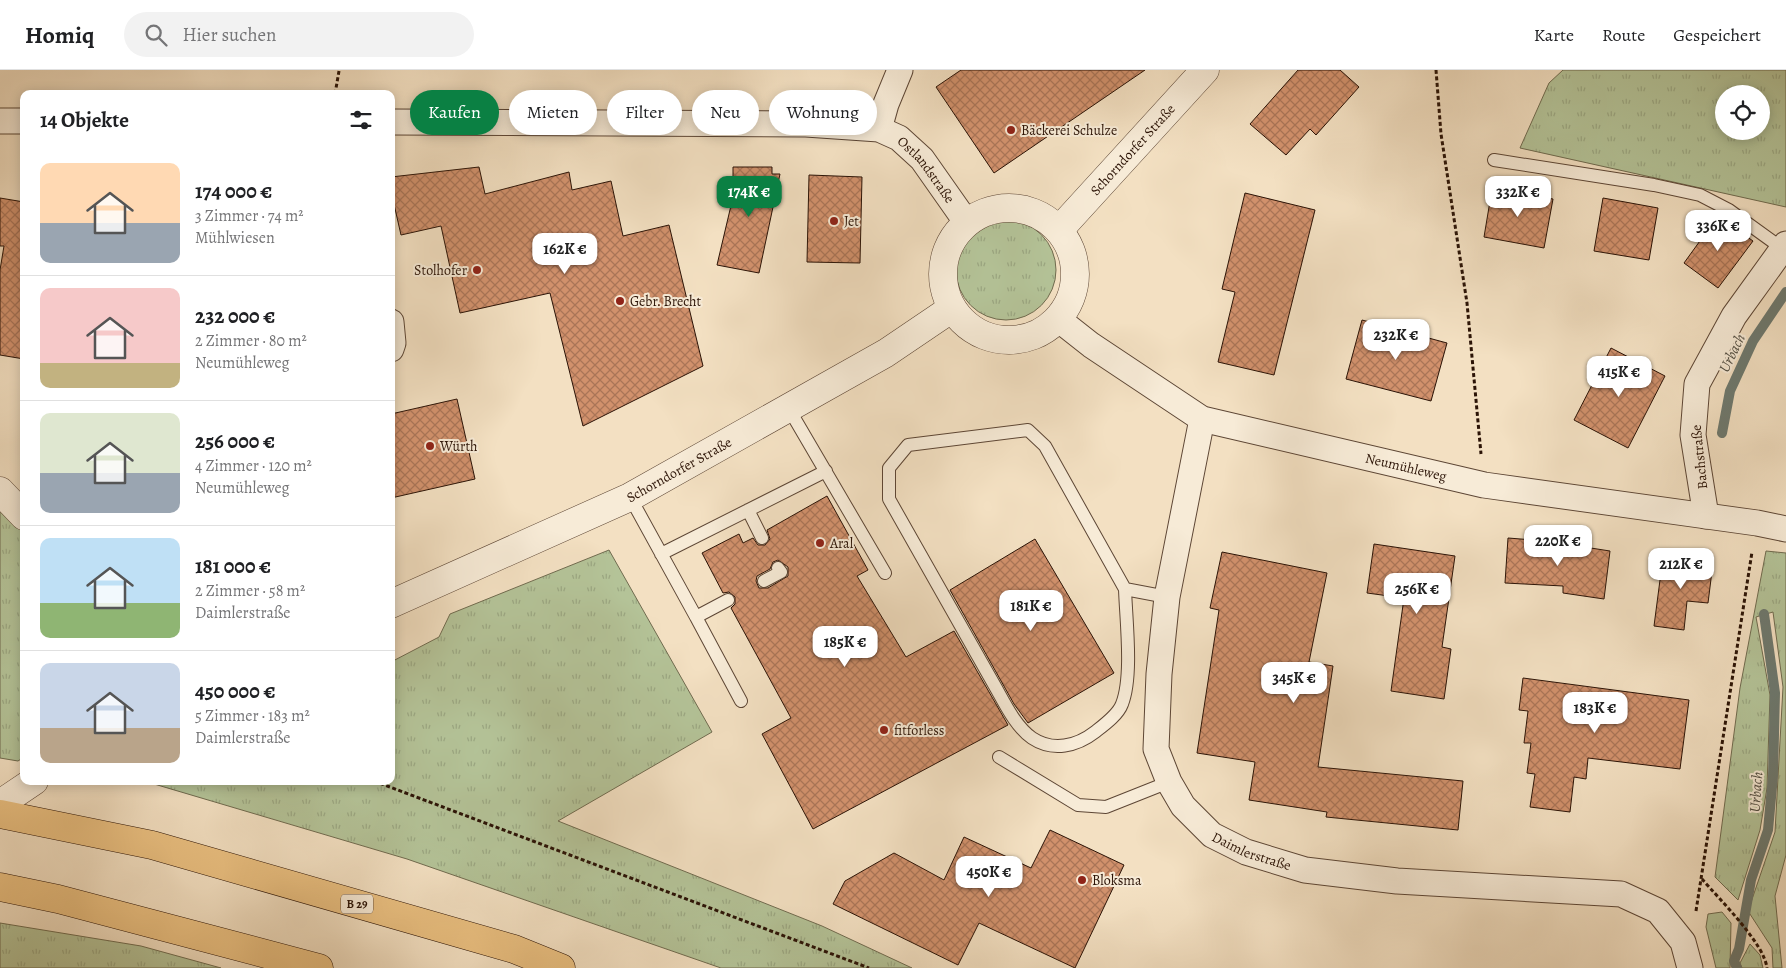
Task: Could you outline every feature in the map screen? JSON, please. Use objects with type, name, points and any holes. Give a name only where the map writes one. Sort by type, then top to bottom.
[{"type":"highway","name":"B 29","points":[[0,814],[152,845],[514,949],[561,968]]},
{"type":"highway","points":[[0,887],[58,899],[319,968]]},
{"type":"street","points":[[395,122],[806,124],[880,129],[886,104],[900,70]]},
{"type":"street","name":"Schorndorfer Straße","points":[[1059,230],[1205,70]]},
{"type":"street","name":"Ostlandstraße","points":[[880,129],[899,138],[922,159],[967,223]]},
{"type":"street","points":[[1008,207],[1036,213],[1059,230],[1070,246],[1075,265],[1075,285],[1069,303],[1058,319],[1042,331],[1024,339],[1005,341],[986,337],[969,328],[951,309],[945,294],[941,272],[946,250],[958,231],[967,223],[981,213],[1008,207]]},
{"type":"street","name":"Bachstraße","points":[[1706,516],[1693,435],[1697,384],[1734,316],[1784,247]]},
{"type":"street","name":"Schorndorfer Straße","points":[[396,600],[630,497],[886,353],[951,309]]},
{"type":"street","name":"Neumühleweg","points":[[1058,319],[1091,345],[1202,419],[1484,485],[1757,523],[1786,529]]},
{"type":"street","name":"Daimlerstraße","points":[[1202,419],[1167,597],[1159,674],[1156,750],[1169,782],[1183,806],[1212,835],[1246,852],[1305,870],[1397,881],[1621,894],[1658,911],[1683,942],[1690,968]]},
{"type":"street","points":[[0,483],[20,494]]},
{"type":"street","points":[[0,491],[20,512]]},
{"type":"street","points":[[0,804],[28,785]]},
{"type":"lane","points":[[1494,160],[1654,185],[1700,195],[1729,210],[1784,247]]},
{"type":"lane","points":[[789,409],[885,573]]},
{"type":"lane","points":[[1126,589],[1127,675],[1122,705],[1107,723],[1089,736],[1070,746],[1054,746],[1032,738],[1014,718],[996,688],[889,499],[889,468],[908,445],[1028,430],[1045,446],[1126,589],[1167,597]]},
{"type":"lane","points":[[661,554],[826,471]]},
{"type":"lane","points":[[630,497],[741,701]]},
{"type":"lane","points":[[748,510],[762,538]]},
{"type":"lane","points":[[764,581],[780,572],[778,568]]},
{"type":"lane","points":[[696,617],[728,600]]},
{"type":"lane","points":[[999,756],[1078,806],[1106,807],[1169,782]]},
{"type":"path","points":[[1436,70],[1441,134],[1467,303],[1484,485]]},
{"type":"path","points":[[335,90],[339,71]]},
{"type":"path","points":[[1683,942],[1695,920],[1757,523]]},
{"type":"path","points":[[385,785],[868,968]]},
{"type":"path","points":[[1702,879],[1756,944],[1766,958],[1767,968]]},
{"type":"green space","points":[[1563,70],[1786,70],[1786,207],[1520,148],[1549,83]]},
{"type":"green space","points":[[1006,220],[1025,224],[1041,235],[1052,251],[1056,270],[1052,289],[1041,305],[1025,316],[1006,320],[987,316],[971,305],[960,289],[956,270],[960,251],[971,235],[987,224]]},
{"type":"green space","points":[[0,509],[20,526],[20,760],[0,758]]},
{"type":"green space","points":[[609,550],[712,732],[558,821],[822,926],[912,968],[721,968],[407,859],[157,785],[395,785],[395,660],[439,637],[450,614]]},
{"type":"green space","points":[[1766,551],[1786,553],[1786,855],[1775,896],[1782,968],[1773,968],[1772,948],[1748,911],[1775,832],[1783,687],[1773,612],[1756,617],[1770,695],[1767,788],[1760,830],[1738,900],[1715,877],[1740,688]]},
{"type":"green space","points":[[1722,912],[1731,923],[1730,968],[1716,968],[1706,927],[1708,914]]},
{"type":"green space","points":[[0,923],[141,946],[221,968],[0,968]]},
{"type":"green space","points":[[1750,944],[1760,955],[1763,968],[1742,968],[1740,963]]},
{"type":"building","name":"Bäckerei Schulze","points":[[961,70],[1145,70],[994,173],[936,87]]},
{"type":"building","points":[[1298,70],[1340,70],[1359,87],[1316,135],[1310,129],[1286,155],[1250,124]]},
{"type":"building","name":"Gebr. Brecht","points":[[479,167],[485,194],[569,172],[572,190],[611,181],[623,236],[669,225],[703,366],[583,426],[550,293],[460,313],[441,226],[401,235],[395,209],[395,177]]},
{"type":"building","points":[[733,167],[772,167],[772,174],[780,174],[759,273],[717,265],[733,197]]},
{"type":"building","name":"Jet","points":[[809,175],[862,177],[860,263],[807,262]]},
{"type":"building","points":[[1492,189],[1553,199],[1544,248],[1484,237]]},
{"type":"building","points":[[1245,193],[1315,210],[1274,375],[1218,362],[1235,292],[1222,289]]},
{"type":"building","points":[[0,198],[20,201],[20,358],[0,355],[0,270],[4,246],[0,246]]},
{"type":"building","points":[[1603,198],[1658,208],[1649,260],[1594,251]]},
{"type":"building","points":[[1718,216],[1753,241],[1718,288],[1684,263]]},
{"type":"building","points":[[1362,320],[1447,343],[1431,401],[1346,379]]},
{"type":"building","points":[[1611,348],[1665,376],[1628,448],[1574,420]]},
{"type":"building","name":"Würth","points":[[457,399],[475,479],[395,497],[395,413]]},
{"type":"building","points":[[827,496],[868,570],[857,576],[906,657],[954,631],[1008,725],[813,829],[762,734],[791,718],[731,608],[735,604],[735,597],[729,592],[723,593],[702,553],[739,534],[743,543],[753,538],[758,545],[765,545],[770,539],[767,530]],"holes":[[[778,560],[788,567],[788,576],[768,588],[759,588],[756,581],[757,576],[770,569],[773,562]]]},
{"type":"building","points":[[1508,538],[1546,541],[1610,551],[1604,599],[1563,593],[1563,586],[1505,583]]},
{"type":"building","points":[[1035,539],[1114,673],[1028,723],[1014,704],[950,590]]},
{"type":"building","points":[[1374,544],[1455,556],[1442,647],[1451,649],[1444,699],[1391,691],[1404,598],[1367,593]]},
{"type":"building","points":[[1222,552],[1327,573],[1309,662],[1333,666],[1318,767],[1463,781],[1458,830],[1326,817],[1327,812],[1249,800],[1255,762],[1197,753],[1219,610],[1210,608]]},
{"type":"building","points":[[1663,557],[1713,563],[1708,603],[1687,601],[1684,630],[1654,626]]},
{"type":"building","points":[[1523,678],[1689,700],[1680,769],[1588,758],[1586,779],[1574,777],[1570,812],[1530,807],[1535,774],[1527,773],[1531,743],[1524,743],[1528,711],[1519,710]]},
{"type":"building","points":[[1050,830],[1124,865],[1075,968],[979,923],[958,965],[833,904],[845,881],[894,853],[944,880],[964,837],[1031,868]]},
{"type":"waterway","name":"Urbach","points":[[1722,433],[1730,391],[1753,341],[1786,292]]},
{"type":"waterway","name":"Urbach","points":[[1737,968],[1734,961],[1739,949],[1751,880],[1768,830],[1773,776],[1775,693],[1764,614]]},
{"type":"place","name":"Bäckerei Schulze","points":[[1011,130]]},
{"type":"place","name":"Jet","points":[[834,221]]},
{"type":"place","name":"Stolhofer","points":[[477,270]]},
{"type":"place","name":"Gebr. Brecht","points":[[620,301]]},
{"type":"place","name":"Würth","points":[[430,446]]},
{"type":"place","name":"Aral","points":[[820,543]]},
{"type":"place","name":"fitforless","points":[[884,730]]},
{"type":"place","name":"Bloksma","points":[[1082,880]]}]
